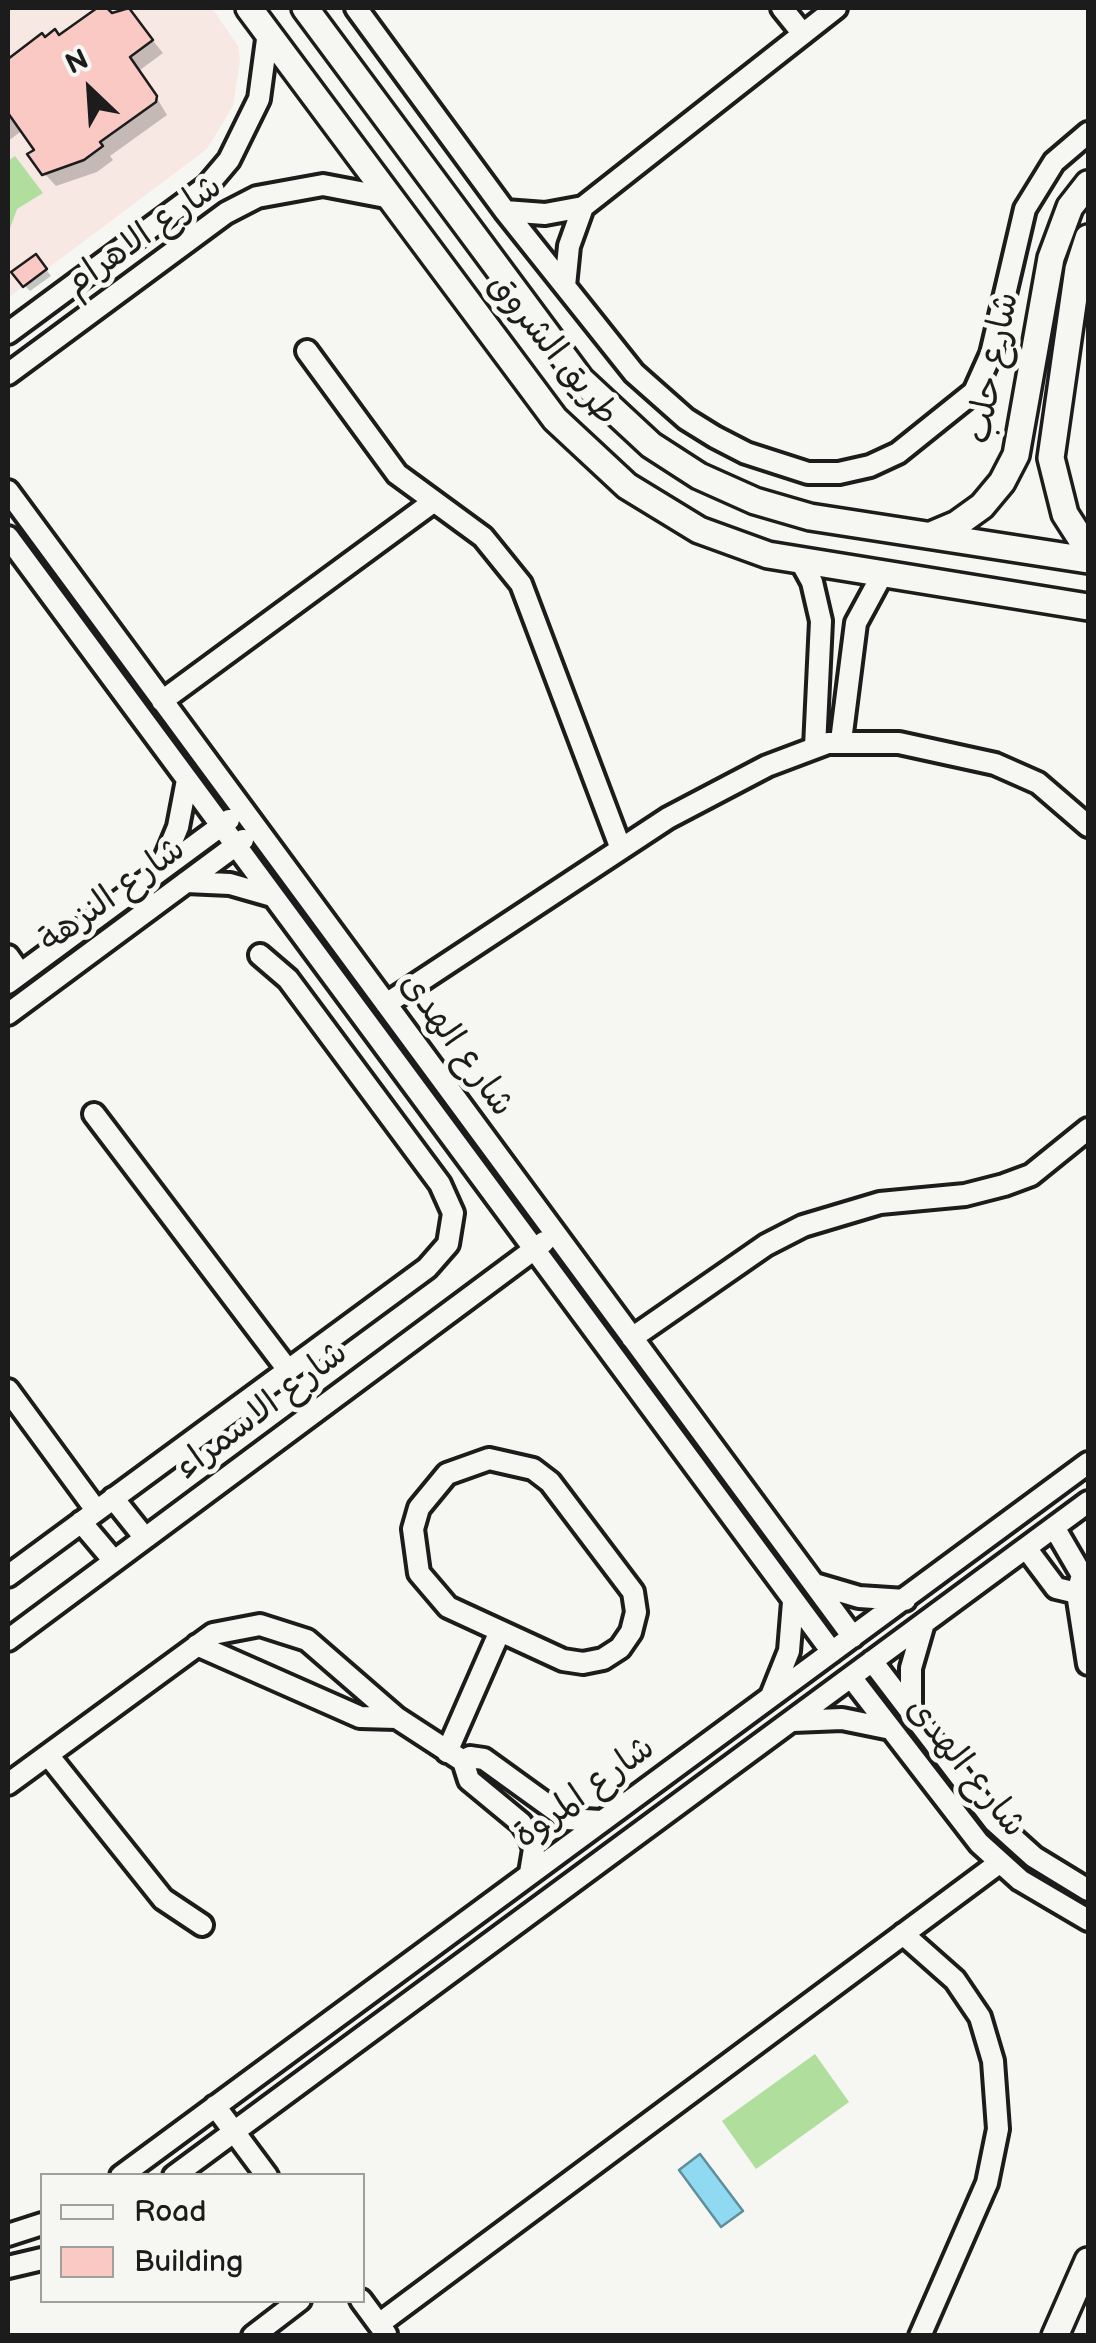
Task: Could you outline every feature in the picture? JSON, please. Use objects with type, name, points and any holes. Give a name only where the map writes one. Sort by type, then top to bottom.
[{"type":"street","name":"طريق الشروق","points":[[250,8],[555,418],[606,471],[699,530],[801,562],[1088,607]]},
{"type":"street","name":"طريق الشروق","points":[[305,8],[581,380],[610,410],[699,476],[756,501],[810,517],[1088,560]]},
{"type":"street","points":[[356,8],[506,211],[634,374],[686,419],[715,437],[762,459],[808,473],[839,473],[870,466],[898,452],[974,392],[992,354],[1024,208],[1054,162],[1088,132]]},
{"type":"street","points":[[782,8],[803,34]]},
{"type":"street","points":[[506,211],[545,214],[583,208],[836,8]]},
{"type":"street","name":"شارع الاهرام","points":[[8,333],[207,186],[229,160],[253,115],[266,66],[268,32]]},
{"type":"street","name":"شارع حلب","points":[[928,536],[957,524],[982,506],[1002,482],[1023,425],[1058,232],[1088,184]]},
{"type":"street","name":"شارع الاهرام","points":[[8,374],[226,212],[256,197],[324,185],[391,198]]},
{"type":"street","points":[[207,186],[226,212]]},
{"type":"street","points":[[565,286],[569,246],[583,208]]},
{"type":"street","name":"شارع حلب","points":[[1088,238],[1078,269],[1052,428],[1056,486],[1065,514],[1088,550]]},
{"type":"street","points":[[468,302],[503,275]]},
{"type":"street","points":[[307,350],[397,474],[483,537],[521,584],[621,849]]},
{"type":"street","points":[[1023,425],[1052,428]]},
{"type":"street","name":"شارع الهدى","points":[[8,491],[854,1637]]},
{"type":"street","points":[[162,701],[433,502]]},
{"type":"street","name":"شارع الهدى","points":[[8,537],[832,1652]]},
{"type":"street","points":[[801,562],[812,582],[820,621],[815,746]]},
{"type":"street","points":[[841,741],[856,623],[882,575]]},
{"type":"street","points":[[386,1004],[717,790],[815,746],[841,741],[900,743],[995,764],[1038,784],[1088,826]]},
{"type":"street","points":[[159,871],[178,827],[186,780]]},
{"type":"street","name":"شارع النزهة","points":[[12,971],[243,810]]},
{"type":"street","name":"شارع النزهة","points":[[8,1014],[257,830]]},
{"type":"street","points":[[186,882],[230,884],[272,896]]},
{"type":"street","points":[[8,1576],[439,1257],[448,1244],[452,1213],[440,1184],[288,979],[260,955]]},
{"type":"street","points":[[94,1114],[288,1370]]},
{"type":"street","points":[[632,1338],[766,1245],[802,1226],[880,1204],[966,1195],[1004,1185],[1031,1174],[1088,1129]]},
{"type":"street","name":"شارع الاسمراء","points":[[8,1640],[555,1234]]},
{"type":"street","points":[[8,1390],[97,1510],[114,1561]]},
{"type":"street","points":[[490,1459],[522,1465],[550,1482],[623,1575],[633,1592],[636,1612],[632,1632],[620,1648],[603,1659],[583,1663],[563,1660],[500,1631],[448,1607],[419,1573],[413,1552],[419,1508],[431,1489],[448,1474],[490,1459]]},
{"type":"street","name":"شارع المروة","points":[[125,2173],[1088,1463]]},
{"type":"street","name":"شارع المروة","points":[[178,2173],[1088,1502]]},
{"type":"street","points":[[97,1510],[145,1538]]},
{"type":"street","points":[[1054,1527],[1082,1576],[1077,1593],[1088,1664]]},
{"type":"street","points":[[1026,1548],[1056,1588],[1077,1593]]},
{"type":"street","points":[[814,1584],[859,1597],[905,1600]]},
{"type":"street","points":[[770,1698],[789,1651],[794,1602]]},
{"type":"street","points":[[911,1714],[911,1668],[924,1623]]},
{"type":"street","points":[[8,1784],[197,1644],[236,1627],[284,1630],[316,1648],[397,1718],[455,1757],[470,1780],[530,1835],[534,1850],[530,1873]]},
{"type":"street","points":[[455,1757],[500,1631]]},
{"type":"street","points":[[197,1644],[360,1717],[397,1718]]},
{"type":"street","name":"شارع الهدى","points":[[872,1662],[994,1821],[1034,1857],[1088,1890]]},
{"type":"street","name":"شارع الهدى","points":[[851,1677],[960,1822],[999,1863],[1043,1896],[1088,1920]]},
{"type":"street","points":[[791,1722],[842,1719],[891,1729]]},
{"type":"street","points":[[48,1755],[163,1899],[202,1925]]},
{"type":"street","points":[[455,1757],[484,1758],[567,1819],[600,1821]]},
{"type":"street","points":[[363,2303],[383,2330],[999,1863]]},
{"type":"street","points":[[903,1934],[955,1980],[980,2018],[993,2060],[998,2129],[987,2184],[920,2336]]},
{"type":"street","points":[[215,2106],[265,2173]]},
{"type":"street","points":[[8,2235],[40,2225]]},
{"type":"street","points":[[8,2268],[40,2260]]},
{"type":"street","points":[[1055,2336],[1088,2261]]},
{"type":"street","points":[[253,2336],[296,2303]]},
{"type":"shaded area","points":[[8,8],[212,8],[238,46],[240,61],[233,106],[207,149],[8,298]]},
{"type":"green space","points":[[15,156],[43,193],[17,209],[8,234],[8,161]]},
{"type":"green space","points":[[815,2054],[849,2102],[756,2169],[722,2121]]},
{"type":"water","points":[[700,2154],[743,2211],[721,2227],[679,2170]]},
{"type":"building","points":[[97,8],[107,8],[112,13],[129,8],[153,40],[130,57],[157,96],[156,102],[100,142],[103,146],[84,160],[42,175],[27,154],[34,150],[8,113],[8,59],[42,33],[45,37],[55,29],[59,35]]},
{"type":"building","points":[[36,254],[47,269],[23,287],[11,272]]}]
